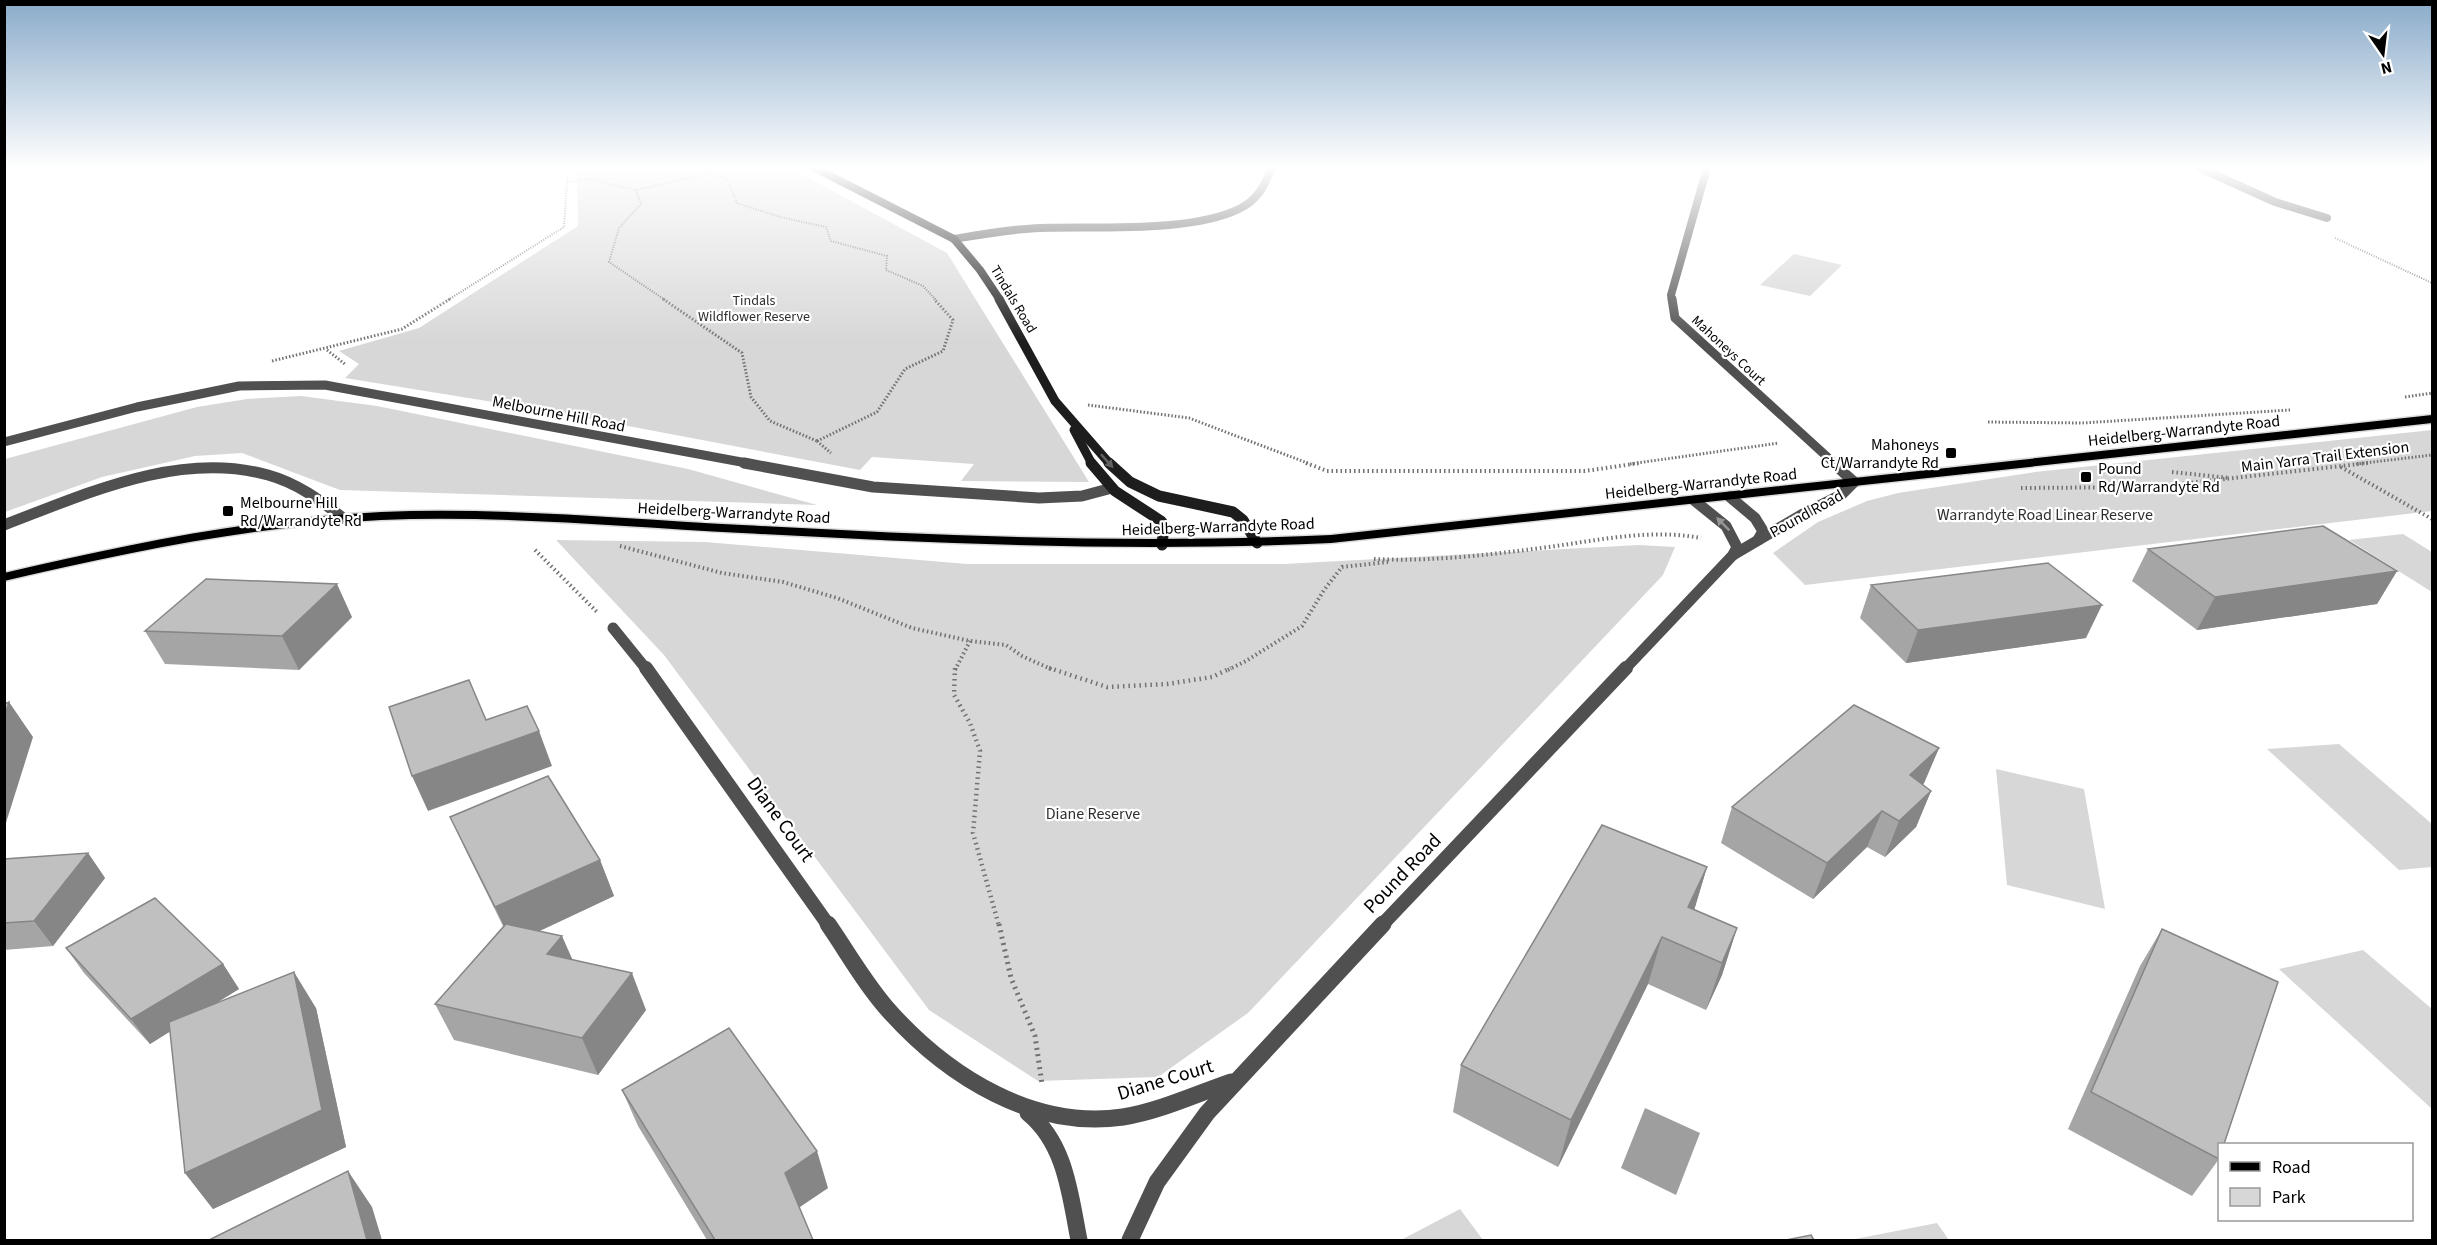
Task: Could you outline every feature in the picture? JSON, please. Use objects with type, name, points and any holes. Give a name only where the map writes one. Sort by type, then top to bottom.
[{"type":"main road","name":"Tindals Road","points":[[929,226],[954,239],[980,270],[1003,304],[1055,401],[1110,465],[1131,482],[1166,498],[1216,506],[1233,512],[1243,520],[1257,543]]},
{"type":"main road","name":"Tindals Road","points":[[1068,418],[1089,464],[1112,488],[1161,521],[1164,528],[1161,545]]},
{"type":"main road","name":"Heidelberg-Warrandyte Road","points":[[4,577],[175,540],[343,518],[412,515],[497,516],[975,541],[1161,545],[1257,543],[1390,533],[1695,501],[2433,419]]},
{"type":"main road","points":[[1112,488],[1131,482]]},
{"type":"street","points":[[954,239],[1017,229],[1104,226]]},
{"type":"street","name":"Mahoneys Court","points":[[1691,226],[1671,295],[1675,318],[1854,482]]},
{"type":"street","name":"Melbourne Hill Road","points":[[4,442],[137,407],[239,386],[325,385],[858,485],[1029,498],[1082,496],[1112,488]]},
{"type":"street","points":[[4,525],[135,480],[180,470],[213,467],[243,470],[290,483],[307,491],[343,518]]},
{"type":"street","name":"Pound Road","points":[[1130,1240],[1168,1164],[1189,1134],[1234,1081],[1733,555],[1841,495],[1854,482]]},
{"type":"street","name":"Pound Road","points":[[1730,497],[1751,514],[1762,528],[1762,535],[1756,541]]},
{"type":"street","points":[[1695,501],[1730,531],[1737,547],[1733,555]]},
{"type":"street","name":"Diane Court","points":[[613,628],[637,656],[890,1012],[907,1030],[950,1065],[1003,1100],[1031,1114],[1050,1134],[1059,1156],[1078,1240]]},
{"type":"street","name":"Diane Court","points":[[1003,1100],[1032,1111],[1102,1119],[1125,1117],[1234,1081]]},
{"type":"path","points":[[270,362],[402,329],[564,226]]},
{"type":"path","points":[[621,226],[609,262],[742,353],[751,398],[770,421],[817,441],[856,470],[858,485]]},
{"type":"path","points":[[817,441],[877,412],[905,369],[943,351],[953,320],[923,285],[886,270],[887,256],[831,241],[826,227],[821,226]]},
{"type":"path","points":[[2328,226],[2329,235],[2433,283]]},
{"type":"path","points":[[2400,398],[2433,393]]},
{"type":"path","points":[[1055,401],[1189,418],[1327,471],[1585,471],[1806,440]]},
{"type":"path","points":[[1988,422],[2082,423],[2301,409]]},
{"type":"path","name":"Main Yarra Trail Extension","points":[[2015,489],[2154,487],[2240,479],[2433,455]]},
{"type":"path","points":[[2341,467],[2433,519]]},
{"type":"path","points":[[2170,472],[2240,479]]},
{"type":"path","points":[[620,546],[722,573],[783,582],[837,598],[912,628],[970,641],[1006,645],[1022,656],[1065,675],[1107,687],[1167,684],[1212,677],[1246,661],[1302,626],[1324,590],[1342,567],[1488,555],[1655,535],[1695,537],[1715,543],[1733,555]]},
{"type":"path","points":[[535,550],[613,628]]},
{"type":"path","points":[[1367,558],[1397,561]]},
{"type":"path","points":[[970,641],[954,668],[954,695],[970,723],[980,751],[973,833],[994,903],[1011,978],[1035,1036],[1046,1113]]},
{"type":"green space","name":"Tindals Wildflower Reserve","points":[[578,226],[897,226],[947,253],[1089,482],[961,481],[974,464],[872,457],[860,470],[549,411],[345,378],[359,364],[339,351],[419,328]]},
{"type":"green space","points":[[1794,254],[1842,265],[1810,296],[1760,285]]},
{"type":"green space","points":[[301,396],[377,406],[688,469],[817,505],[340,490],[242,453],[195,456],[102,477],[5,512],[5,459],[197,407],[247,399]]},
{"type":"green space","name":"Warrandyte Road Linear Reserve","points":[[2432,430],[2432,511],[1805,585],[1773,553],[1818,522],[1867,501],[1898,493],[2035,472]]},
{"type":"green space","points":[[2403,534],[2432,552],[2432,592],[2349,540]]},
{"type":"green space","name":"Diane Reserve","points":[[556,540],[705,542],[967,564],[1284,564],[1639,545],[1675,547],[1663,575],[1248,1013],[1158,1077],[1038,1081],[929,1010],[664,655]]},
{"type":"green space","points":[[2339,744],[2432,824],[2432,867],[2399,870],[2267,749]]},
{"type":"green space","points":[[1996,769],[2084,789],[2105,909],[2007,885]]},
{"type":"green space","points":[[2363,950],[2432,1009],[2432,1109],[2279,969]]},
{"type":"green space","points":[[1460,1209],[1483,1240],[1401,1240]]},
{"type":"green space","points":[[1937,1223],[1949,1240],[1850,1240]]},
{"type":"shaded area","points":[[1645,1108],[1700,1133],[1676,1195],[1621,1168]]},
{"type":"building","points":[[2323,526],[2397,571],[2215,597],[2148,549]]},
{"type":"building","points":[[2048,563],[2102,605],[1918,630],[1871,585]]},
{"type":"building","points":[[206,579],[337,584],[282,636],[145,631]]},
{"type":"building","points":[[469,680],[486,720],[527,706],[539,731],[412,776],[389,707]]},
{"type":"building","points":[[9,702],[4,717],[4,704]]},
{"type":"building","points":[[1854,705],[1939,748],[1910,775],[1931,791],[1899,821],[1882,811],[1827,863],[1732,807]]},
{"type":"building","points":[[548,776],[600,860],[495,907],[450,817]]},
{"type":"building","points":[[1602,825],[1707,867],[1688,907],[1737,928],[1722,963],[1662,937],[1571,1120],[1461,1065]]},
{"type":"building","points":[[88,853],[34,921],[4,923],[4,859]]},
{"type":"building","points":[[155,898],[223,964],[131,1019],[66,948]]},
{"type":"building","points":[[506,924],[562,936],[547,954],[632,973],[582,1038],[435,1004]]},
{"type":"building","points":[[2162,929],[2278,982],[2224,1143],[2218,1143],[2218,1158],[2091,1092]]},
{"type":"building","points":[[294,972],[322,1110],[185,1173],[169,1022]]},
{"type":"building","points":[[729,1028],[817,1151],[785,1173],[813,1240],[715,1240],[622,1090]]},
{"type":"building","points":[[348,1171],[367,1240],[211,1240],[211,1239]]},
{"type":"building","points":[[1811,1235],[1814,1240],[1786,1240]]},
{"type":"place","name":"Mahoneys Ct/Warrandyte Rd","points":[[1951,453]]},
{"type":"place","name":"Pound Rd/Warrandyte Rd","points":[[2086,477]]},
{"type":"place","name":"Melbourne Hill Rd/Warrandyte Rd","points":[[228,511]]}]
